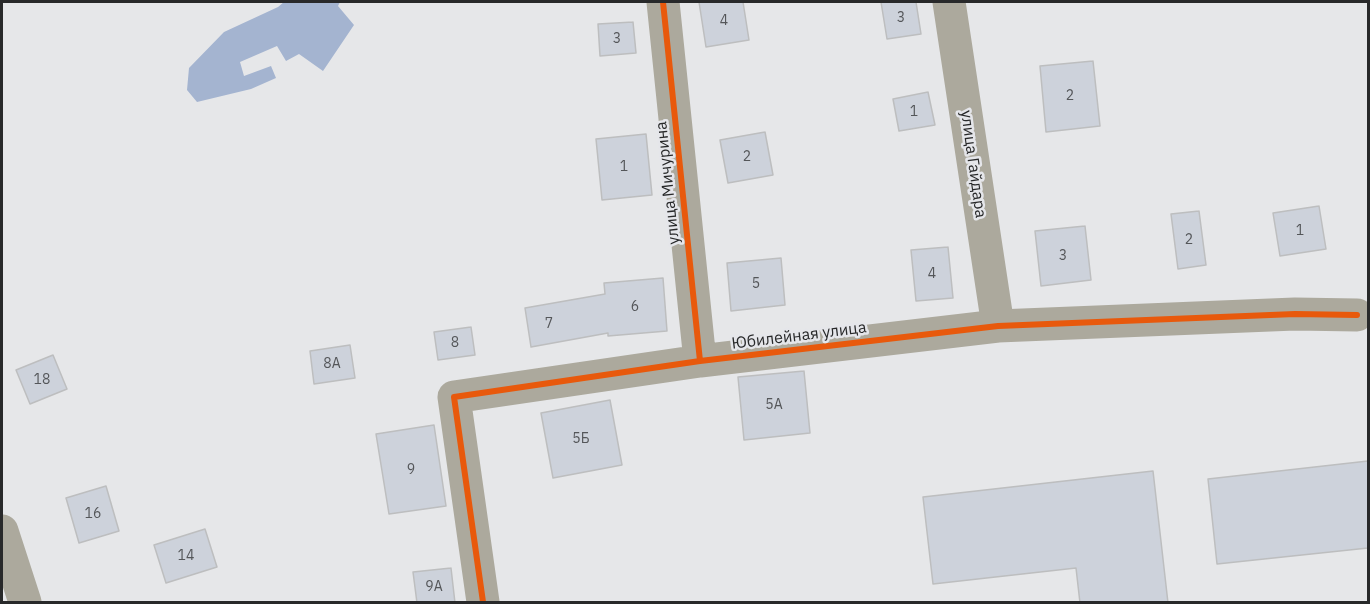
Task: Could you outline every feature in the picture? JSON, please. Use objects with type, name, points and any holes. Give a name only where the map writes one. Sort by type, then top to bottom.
[{"type":"street","name":"улица Мичурина","points":[[663,2],[700,361]]},
{"type":"street","name":"улица Гайдара","points":[[949,2],[998,327]]},
{"type":"street","name":"Юбилейная улица","points":[[483,603],[454,397],[700,361],[998,327],[1295,314],[1357,315]]},
{"type":"street","points":[[2,531],[25,603]]},
{"type":"water","points":[[284,2],[340,2],[338,6],[354,25],[323,71],[299,54],[286,61],[277,46],[240,62],[244,76],[271,66],[276,78],[251,89],[197,102],[187,90],[189,68],[224,32]]},
{"type":"building","points":[[699,2],[743,2],[749,40],[706,47]]},
{"type":"building","points":[[881,2],[916,2],[921,34],[887,39]]},
{"type":"building","points":[[633,22],[636,53],[600,56],[598,24]]},
{"type":"building","points":[[1093,61],[1100,126],[1046,132],[1040,66]]},
{"type":"building","points":[[928,92],[935,125],[899,131],[893,99]]},
{"type":"building","points":[[765,132],[773,175],[728,183],[720,140]]},
{"type":"building","points":[[646,134],[652,195],[602,200],[596,139]]},
{"type":"building","points":[[1319,206],[1326,249],[1280,256],[1273,213]]},
{"type":"building","points":[[1199,211],[1206,265],[1178,269],[1171,214]]},
{"type":"building","points":[[1085,226],[1091,280],[1041,286],[1035,231]]},
{"type":"building","points":[[948,247],[953,298],[916,301],[911,250]]},
{"type":"building","points":[[781,258],[785,305],[731,311],[727,263]]},
{"type":"building","points":[[663,278],[667,331],[608,336],[608,333],[531,347],[525,308],[605,294],[604,283]]},
{"type":"building","points":[[471,327],[475,355],[438,360],[434,332]]},
{"type":"building","points":[[350,345],[355,378],[314,384],[310,351]]},
{"type":"building","points":[[53,355],[67,389],[30,404],[16,370]]},
{"type":"building","points":[[804,371],[810,433],[744,440],[738,377]]},
{"type":"building","points":[[610,400],[622,465],[553,478],[541,413]]},
{"type":"building","points":[[434,425],[446,506],[389,514],[376,434]]},
{"type":"building","points":[[1368,461],[1368,548],[1217,564],[1208,479]]},
{"type":"building","points":[[1153,471],[1168,603],[1080,603],[1076,568],[933,584],[923,497]]},
{"type":"building","points":[[106,486],[119,531],[79,543],[66,498]]},
{"type":"building","points":[[205,529],[217,567],[166,583],[154,545]]},
{"type":"building","points":[[451,568],[455,603],[417,603],[413,572]]},
{"type":"cycle path","points":[[663,2],[700,361]]},
{"type":"cycle path","points":[[483,602],[454,397],[700,361],[998,326],[1295,314],[1357,315]]}]
